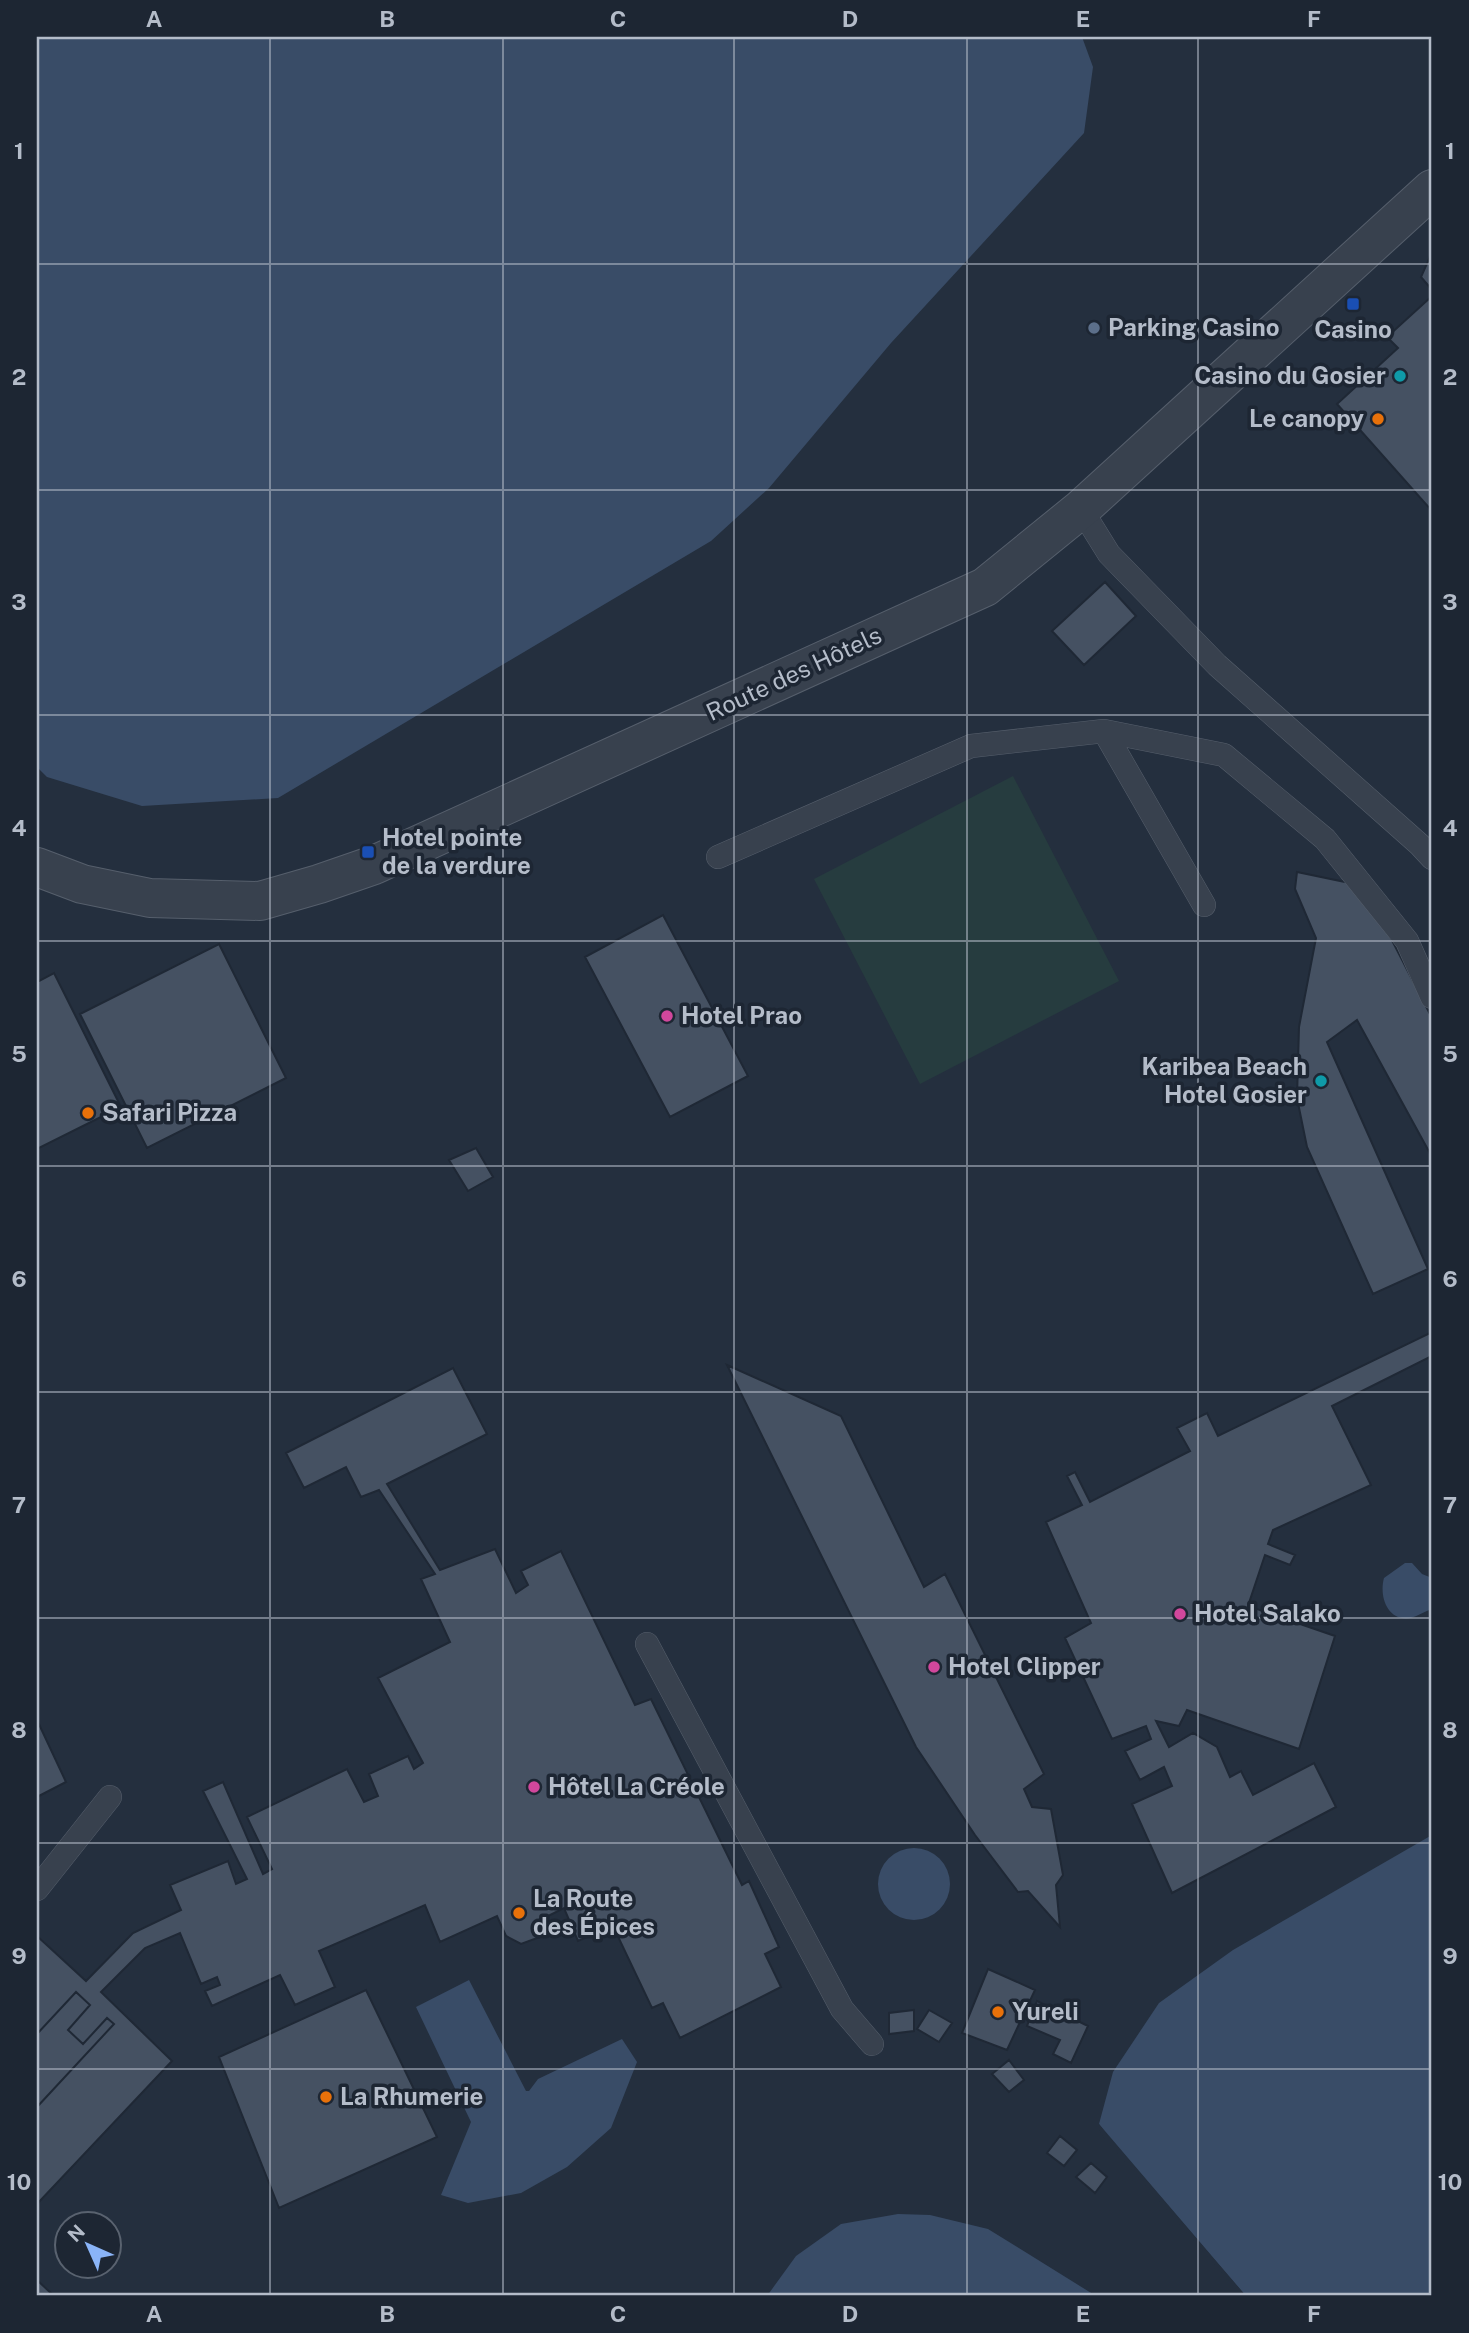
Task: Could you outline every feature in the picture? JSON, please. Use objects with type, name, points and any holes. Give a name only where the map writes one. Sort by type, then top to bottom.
[{"type":"street","name":"Route des Hôtels","points":[[37,867],[82,884],[150,898],[260,901],[319,884],[374,865],[985,587],[1082,509],[1432,190]]},
{"type":"lane","points":[[1082,509],[1109,554],[1217,665],[1432,858]]},
{"type":"lane","points":[[718,857],[971,746],[1104,731],[1224,755],[1325,839],[1407,940],[1432,997]]},
{"type":"lane","points":[[1104,731],[1204,905]]},
{"type":"lane","points":[[647,1644],[842,2009],[872,2044]]},
{"type":"lane","points":[[37,1889],[110,1797]]},
{"type":"green space","points":[[1013,776],[1119,981],[920,1084],[814,879]]},
{"type":"water","points":[[37,37],[1082,37],[1093,67],[1084,133],[891,343],[769,488],[711,541],[278,798],[142,806],[47,777],[37,767]]},
{"type":"water","points":[[1405,1563],[1412,1563],[1422,1574],[1432,1578],[1432,1609],[1411,1618],[1396,1616],[1391,1612],[1383,1592],[1384,1578]]},
{"type":"water","points":[[1432,1835],[1432,2296],[1246,2296],[1099,2124],[1113,2072],[1159,2003],[1233,1950]]},
{"type":"water","points":[[921,1848],[940,1858],[948,1870],[948,1898],[940,1910],[928,1918],[907,1920],[888,1910],[880,1898],[878,1877],[888,1858],[900,1850]]},
{"type":"water","points":[[469,1980],[526,2091],[529,2091],[538,2079],[622,2039],[637,2062],[611,2128],[567,2167],[521,2193],[468,2203],[441,2195],[471,2122],[416,2007]]},
{"type":"water","points":[[898,2214],[930,2215],[988,2229],[1096,2296],[767,2296],[796,2256],[841,2224]]},
{"type":"pier","points":[[1099,2124],[1246,2296],[1242,2296],[1104,2138]]},
{"type":"building","points":[[1432,252],[1432,290],[1421,277]]},
{"type":"building","name":"Casino du Gosier","points":[[1432,296],[1432,511],[1337,404],[1398,348],[1387,337]]},
{"type":"building","points":[[1105,582],[1136,616],[1084,665],[1052,631]]},
{"type":"building","name":"Karibea Beach Hotel Gosier","points":[[1297,872],[1364,886],[1432,1018],[1432,1157],[1357,1020],[1327,1042],[1428,1269],[1373,1294],[1307,1147],[1297,1098],[1299,1027],[1316,938],[1295,889]]},
{"type":"building","name":"Hotel Prao","points":[[663,915],[748,1076],[670,1117],[585,957]]},
{"type":"building","points":[[219,944],[286,1078],[147,1148],[80,1014]]},
{"type":"building","points":[[54,973],[121,1107],[37,1149],[37,982]]},
{"type":"building","points":[[476,1148],[493,1177],[468,1191],[449,1160]]},
{"type":"building","name":"Hotel Salako","points":[[1432,1332],[1432,1356],[1332,1406],[1371,1485],[1273,1530],[1268,1544],[1295,1555],[1290,1565],[1265,1555],[1248,1606],[1335,1636],[1299,1749],[1187,1710],[1179,1726],[1156,1721],[1169,1747],[1193,1733],[1217,1747],[1230,1777],[1241,1771],[1253,1795],[1314,1763],[1336,1807],[1172,1893],[1132,1804],[1172,1786],[1164,1767],[1140,1780],[1125,1751],[1151,1739],[1146,1726],[1112,1739],[1065,1638],[1091,1623],[1046,1522],[1082,1505],[1067,1476],[1075,1472],[1090,1502],[1190,1451],[1177,1428],[1207,1413],[1218,1436]]},
{"type":"building","name":"Hotel Clipper","points":[[727,1365],[841,1416],[924,1587],[945,1574],[1044,1774],[1024,1789],[1032,1807],[1051,1809],[1063,1875],[1056,1885],[1060,1927],[1028,1891],[1018,1892],[975,1835],[916,1747]]},
{"type":"building","name":"Hôtel La Créole","points":[[453,1368],[487,1434],[387,1484],[440,1570],[495,1549],[516,1593],[528,1585],[521,1571],[561,1551],[635,1705],[651,1699],[742,1885],[749,1881],[779,1947],[765,1954],[781,1987],[680,2038],[663,2003],[652,2008],[613,1926],[578,1941],[564,1908],[546,1917],[540,1937],[521,1944],[506,1936],[497,1916],[440,1942],[425,1905],[319,1951],[335,1987],[295,2005],[280,1975],[212,2006],[205,1991],[220,1985],[217,1977],[201,1984],[180,1933],[145,1948],[101,1992],[172,2061],[37,2204],[37,2107],[114,2024],[107,2018],[83,2044],[68,2030],[90,2005],[76,1992],[37,2034],[37,1936],[86,1981],[133,1933],[181,1910],[170,1885],[228,1861],[236,1884],[247,1879],[203,1791],[223,1782],[263,1874],[272,1869],[247,1817],[347,1769],[364,1802],[378,1796],[369,1774],[408,1756],[414,1769],[423,1763],[378,1678],[450,1642],[421,1579],[435,1574],[379,1490],[361,1497],[346,1467],[304,1488],[286,1453]]},
{"type":"building","name":"Hôtel La Créole","points":[[453,1368],[487,1434],[387,1484],[440,1570],[495,1549],[516,1593],[528,1585],[521,1571],[561,1551],[635,1705],[651,1699],[742,1885],[749,1881],[779,1947],[765,1954],[781,1987],[680,2038],[663,2003],[652,2008],[613,1926],[578,1941],[564,1908],[546,1917],[540,1937],[521,1944],[506,1936],[497,1916],[440,1942],[425,1905],[319,1951],[335,1987],[295,2005],[280,1975],[212,2006],[205,1991],[220,1985],[217,1977],[201,1984],[180,1933],[145,1948],[101,1992],[172,2061],[37,2204],[37,1936],[86,1981],[133,1933],[181,1910],[170,1885],[228,1861],[236,1884],[247,1879],[203,1791],[223,1782],[263,1874],[272,1869],[247,1817],[347,1769],[364,1802],[378,1796],[369,1774],[408,1756],[414,1769],[423,1763],[378,1678],[450,1642],[421,1579],[435,1574],[379,1490],[361,1497],[346,1467],[304,1488],[286,1453]]},
{"type":"building","points":[[37,1720],[66,1782],[37,1797]]},
{"type":"building","name":"Yureli","points":[[988,1969],[1035,1990],[1007,2050],[962,2033]]},
{"type":"building","name":"La Rhumerie","points":[[366,1990],[437,2137],[279,2208],[219,2057]]},
{"type":"building","points":[[1037,2001],[1088,2026],[1071,2063],[1053,2054],[1060,2040],[1027,2026]]},
{"type":"building","points":[[914,2010],[914,2031],[889,2034],[889,2013]]},
{"type":"building","points":[[929,2010],[952,2023],[939,2042],[917,2029]]},
{"type":"building","points":[[1009,2060],[1024,2080],[1009,2092],[992,2074]]},
{"type":"building","points":[[1060,2136],[1077,2150],[1064,2166],[1047,2153]]},
{"type":"building","points":[[1091,2163],[1107,2177],[1095,2193],[1076,2177]]},
{"type":"building","points":[[37,2280],[54,2296],[37,2296]]},
{"type":"building","points":[[37,2280],[54,2296],[37,2296]]},
{"type":"place","name":"Casino","points":[[1353,304]]},
{"type":"place","name":"Parking Casino","points":[[1094,328]]},
{"type":"place","name":"Casino du Gosier","points":[[1400,376]]},
{"type":"place","name":"Le canopy","points":[[1378,419]]},
{"type":"place","name":"Hotel pointe de la verdure","points":[[368,852]]},
{"type":"place","name":"Hotel Prao","points":[[667,1016]]},
{"type":"place","name":"Karibea Beach Hotel Gosier","points":[[1321,1081]]},
{"type":"place","name":"Safari Pizza","points":[[88,1113]]},
{"type":"place","name":"Hotel Salako","points":[[1180,1614]]},
{"type":"place","name":"Hotel Clipper","points":[[934,1667]]},
{"type":"place","name":"Hôtel La Créole","points":[[534,1787]]},
{"type":"place","name":"La Route des Épices","points":[[519,1913]]},
{"type":"place","name":"Yureli","points":[[998,2012]]},
{"type":"place","name":"La Rhumerie","points":[[326,2097]]}]
